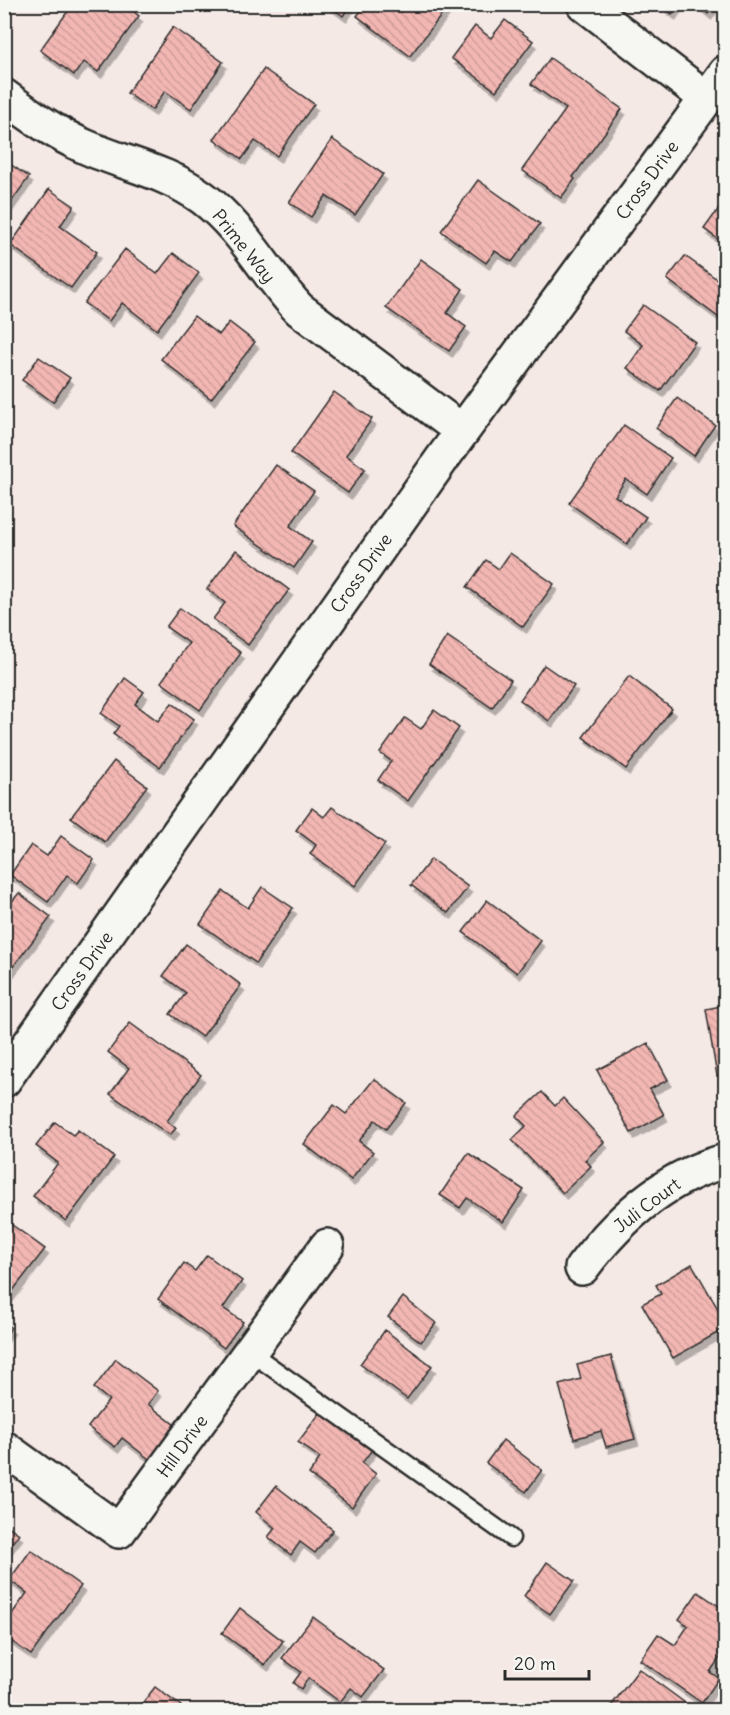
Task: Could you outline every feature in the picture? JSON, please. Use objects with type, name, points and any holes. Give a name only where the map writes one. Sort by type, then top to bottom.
[{"type":"street","points":[[584,4],[706,98]]},
{"type":"street","name":"Cross Drive","points":[[4,1080],[462,431],[726,72]]},
{"type":"street","name":"Prime Way","points":[[4,96],[42,123],[85,147],[176,180],[204,199],[227,220],[277,286],[299,309],[462,431]]},
{"type":"street","name":"Juli Court","points":[[582,1268],[609,1234],[657,1193],[687,1175],[726,1161]]},
{"type":"street","name":"Hill Drive","points":[[4,1448],[119,1531],[327,1246]]},
{"type":"lane","points":[[250,1352],[511,1538]]},
{"type":"building","points":[[73,4],[124,4],[139,16],[98,72],[84,62],[74,75],[40,50]]},
{"type":"building","points":[[327,4],[351,4],[343,16]]},
{"type":"building","points":[[366,4],[391,4],[401,12],[406,4],[450,4],[410,56],[357,16]]},
{"type":"building","points":[[659,4],[679,4],[672,14]]},
{"type":"building","points":[[696,4],[715,4],[708,14]]},
{"type":"building","points":[[505,20],[533,41],[496,91],[451,58],[475,26],[491,38]]},
{"type":"building","points":[[173,27],[223,62],[191,109],[165,91],[152,110],[127,93]]},
{"type":"building","points":[[550,58],[622,109],[573,177],[575,179],[561,198],[522,170],[566,109],[531,84]]},
{"type":"building","points":[[264,69],[314,104],[277,156],[255,141],[242,159],[214,139]]},
{"type":"building","points":[[332,139],[383,174],[355,215],[326,196],[311,217],[289,202]]},
{"type":"building","points":[[4,160],[29,177],[4,212]]},
{"type":"building","points":[[478,180],[540,224],[512,262],[495,251],[486,263],[441,231]]},
{"type":"building","points":[[49,189],[74,206],[60,226],[97,252],[71,288],[10,245]]},
{"type":"building","points":[[722,204],[726,207],[726,245],[704,229]]},
{"type":"building","points":[[125,249],[157,274],[173,253],[199,273],[157,330],[122,303],[109,321],[84,303]]},
{"type":"building","points":[[685,256],[721,282],[726,277],[726,323],[667,279]]},
{"type":"building","points":[[421,259],[463,289],[447,313],[466,327],[449,351],[386,308]]},
{"type":"building","points":[[643,305],[695,342],[660,391],[627,368],[643,345],[624,331]]},
{"type":"building","points":[[194,316],[219,335],[229,322],[255,342],[211,399],[161,359]]},
{"type":"building","points":[[39,357],[70,378],[53,402],[22,380]]},
{"type":"building","points":[[334,392],[372,419],[346,455],[365,469],[348,493],[291,453]]},
{"type":"building","points":[[677,398],[715,425],[694,456],[656,428]]},
{"type":"building","points":[[624,425],[671,458],[647,494],[626,479],[615,496],[646,517],[627,544],[569,503]]},
{"type":"building","points":[[276,465],[314,491],[290,526],[312,542],[294,568],[233,526]]},
{"type":"building","points":[[236,550],[289,590],[248,645],[213,619],[225,603],[207,589]]},
{"type":"building","points":[[510,553],[554,584],[523,627],[467,587],[486,560],[499,569]]},
{"type":"building","points":[[180,608],[241,653],[200,710],[161,682],[189,643],[166,627]]},
{"type":"building","points":[[447,636],[511,680],[492,708],[429,664]]},
{"type":"building","points":[[544,665],[574,686],[549,721],[520,700]]},
{"type":"building","points":[[629,676],[672,709],[626,769],[583,737]]},
{"type":"building","points":[[125,678],[144,692],[135,704],[158,721],[172,703],[194,719],[160,767],[113,734],[119,726],[101,713]]},
{"type":"building","points":[[434,710],[459,728],[408,801],[378,780],[391,761],[380,753],[405,718],[421,729]]},
{"type":"building","points":[[114,761],[147,786],[105,842],[71,817]]},
{"type":"building","points":[[332,807],[385,844],[355,886],[310,854],[316,845],[296,830],[312,808],[324,817]]},
{"type":"building","points":[[61,836],[94,860],[78,883],[67,875],[48,902],[10,875],[31,845],[47,856]]},
{"type":"building","points":[[431,859],[468,887],[448,913],[411,885]]},
{"type":"building","points":[[262,887],[293,908],[256,963],[200,924],[223,891],[248,908]]},
{"type":"building","points":[[19,893],[51,917],[9,972],[4,969],[4,911]]},
{"type":"building","points":[[487,900],[541,941],[517,973],[463,932]]},
{"type":"building","points":[[186,944],[241,985],[202,1037],[170,1014],[186,993],[163,976]]},
{"type":"building","points":[[726,1005],[726,1074],[717,1076],[706,1009]]},
{"type":"building","points":[[130,1023],[201,1075],[167,1121],[176,1128],[170,1135],[110,1094],[129,1068],[108,1052]]},
{"type":"building","points":[[648,1043],[668,1080],[650,1089],[664,1115],[631,1133],[597,1070]]},
{"type":"building","points":[[374,1079],[406,1103],[386,1129],[375,1120],[359,1141],[373,1152],[351,1180],[304,1144],[334,1105],[346,1114]]},
{"type":"building","points":[[542,1092],[555,1106],[563,1098],[604,1142],[585,1160],[591,1166],[563,1193],[512,1140],[526,1126],[516,1116]]},
{"type":"building","points":[[55,1122],[73,1135],[78,1130],[114,1157],[66,1221],[33,1196],[58,1163],[36,1146]]},
{"type":"building","points":[[468,1153],[524,1190],[503,1222],[467,1198],[460,1208],[440,1195]]},
{"type":"building","points":[[4,1219],[45,1249],[8,1297],[4,1295]]},
{"type":"building","points":[[207,1255],[242,1281],[223,1308],[243,1322],[224,1348],[158,1299],[184,1263],[195,1271]]},
{"type":"building","points":[[692,1264],[726,1323],[726,1328],[673,1358],[642,1304],[661,1294],[656,1285]]},
{"type":"building","points":[[403,1297],[436,1323],[421,1342],[388,1317]]},
{"type":"building","points":[[4,1323],[11,1328],[4,1337]]},
{"type":"building","points":[[385,1330],[432,1366],[407,1399],[360,1364]]},
{"type":"building","points":[[611,1356],[635,1439],[606,1447],[601,1431],[574,1439],[559,1385],[581,1379],[577,1365]]},
{"type":"building","points":[[116,1359],[158,1391],[148,1404],[184,1432],[158,1466],[122,1438],[115,1447],[88,1427],[109,1400],[94,1388]]},
{"type":"building","points":[[323,1409],[374,1447],[362,1463],[376,1474],[352,1507],[309,1474],[320,1458],[298,1442]]},
{"type":"building","points":[[503,1440],[542,1470],[526,1492],[486,1463]]},
{"type":"building","points":[[276,1486],[333,1530],[315,1553],[300,1542],[291,1555],[268,1537],[275,1528],[256,1512]]},
{"type":"building","points":[[4,1523],[19,1534],[4,1553]]},
{"type":"building","points":[[31,1550],[81,1586],[31,1655],[4,1636],[4,1625],[27,1593],[9,1580]]},
{"type":"building","points":[[547,1562],[574,1581],[550,1614],[524,1596]]},
{"type":"building","points":[[698,1592],[726,1611],[726,1655],[723,1653],[710,1672],[719,1678],[702,1703],[640,1660],[658,1634],[675,1645],[688,1626],[679,1619]]},
{"type":"building","points":[[240,1608],[283,1641],[265,1665],[222,1633]]},
{"type":"building","points":[[313,1617],[384,1670],[363,1697],[351,1688],[340,1702],[308,1678],[301,1689],[293,1683],[301,1672],[282,1658]]},
{"type":"building","points":[[639,1669],[692,1708],[690,1710],[608,1710]]},
{"type":"building","points":[[155,1687],[181,1706],[177,1710],[137,1710]]}]
